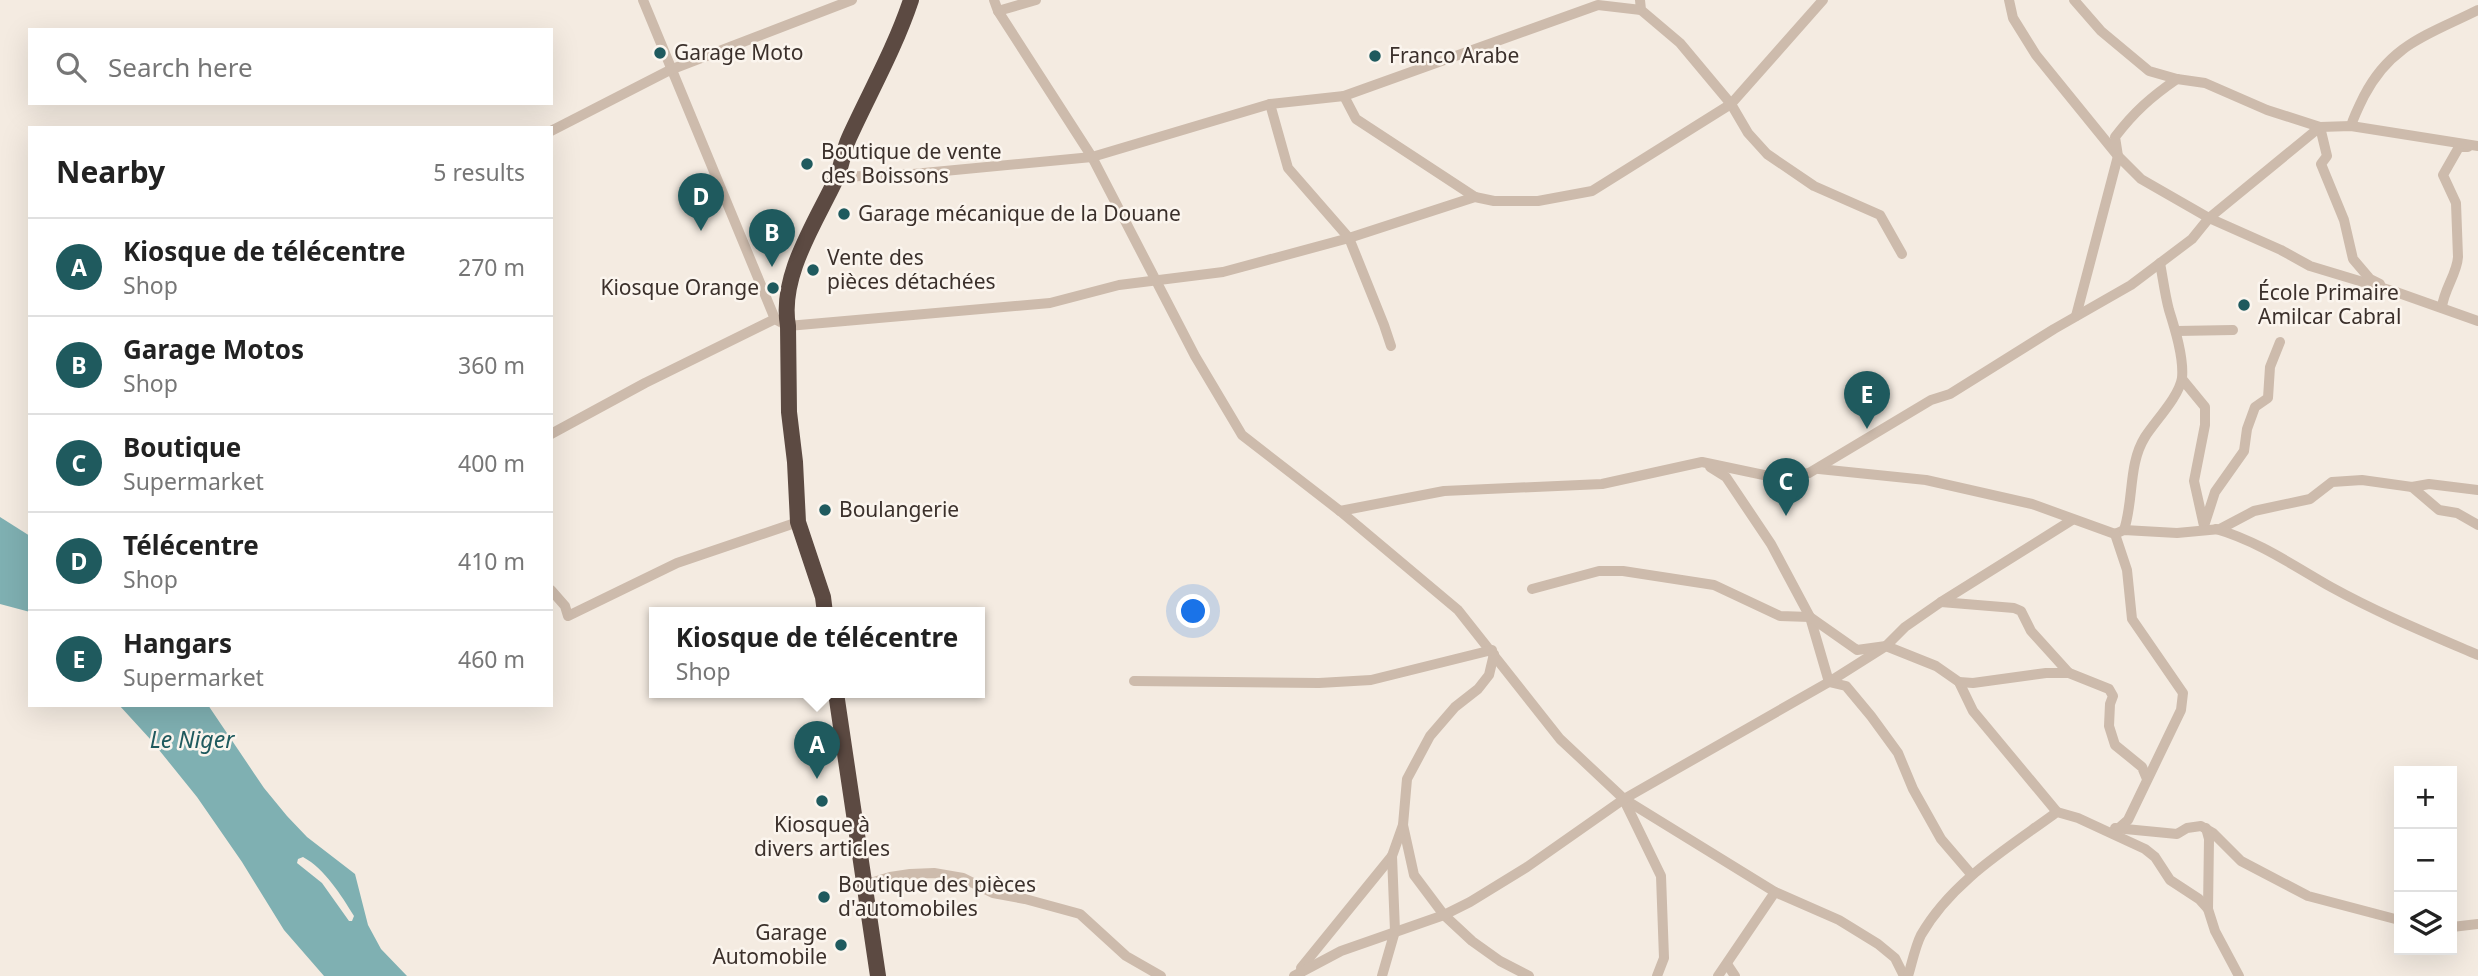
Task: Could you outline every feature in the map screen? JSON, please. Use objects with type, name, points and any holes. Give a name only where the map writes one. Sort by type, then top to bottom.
[{"type":"highway","points":[[824,607],[799,522],[782,322],[806,236],[837,177],[847,142],[903,25],[911,0]]},
{"type":"highway","points":[[837,698],[878,976]]},
{"type":"street","points":[[643,0],[670,70],[782,322]]},
{"type":"street","points":[[553,130],[670,70],[852,0]]},
{"type":"street","points":[[1036,0],[996,6],[1092,157],[1195,356],[1242,435],[1340,511],[1458,610],[1560,739],[1624,799],[1775,892],[1839,920],[1878,944],[1895,958],[1906,976]]},
{"type":"street","points":[[1344,96],[1356,119],[1475,197],[1494,201],[1538,201],[1592,191],[1731,104],[1823,0]]},
{"type":"street","points":[[2009,0],[2013,18],[2036,55],[2118,156],[2141,178],[2209,218],[2281,250],[2310,267],[2396,292],[2478,321]]},
{"type":"street","points":[[2074,0],[2101,31],[2149,71],[2205,83],[2267,110],[2320,127],[2351,126],[2476,149]]},
{"type":"street","points":[[837,177],[913,174],[1092,157],[1270,104],[1344,96],[1598,5],[1641,5],[1680,43],[1731,104],[1748,133],[1767,154],[1814,186],[1880,215],[1902,254]]},
{"type":"street","points":[[2351,126],[2382,67],[2398,51],[2478,10]]},
{"type":"street","points":[[2076,316],[2118,156],[2115,137],[2149,99],[2177,79]]},
{"type":"street","points":[[1270,104],[1288,168],[1349,238],[1391,346]]},
{"type":"street","points":[[1340,511],[1444,491],[1602,484],[1702,462],[1778,478],[1810,473],[1931,400],[1950,394],[2130,285],[2192,239],[2209,218],[2320,127]]},
{"type":"street","points":[[2320,127],[2327,156],[2321,164],[2344,220],[2353,259],[2370,279],[2396,292]]},
{"type":"street","points":[[2442,307],[2444,294],[2458,265],[2456,203],[2443,175],[2459,148],[2476,149]]},
{"type":"street","points":[[553,434],[645,383],[782,322],[1050,303],[1119,285],[1223,272],[1349,238],[1475,197]]},
{"type":"street","points":[[2120,827],[2128,820],[2181,710],[2183,693],[2132,620],[2120,532],[2130,514],[2134,467],[2143,439],[2162,418],[2182,379],[2177,331],[2169,311],[2160,263]]},
{"type":"street","points":[[2177,331],[2233,330]]},
{"type":"street","points":[[2204,526],[2215,492],[2244,451],[2247,429],[2255,407],[2268,398],[2270,367],[2280,342]]},
{"type":"street","points":[[2182,379],[2205,407],[2205,425],[2194,481],[2204,526]]},
{"type":"street","points":[[1702,462],[1726,477],[1771,544],[1810,617],[1829,682]]},
{"type":"street","points":[[1819,469],[1926,480],[2032,505],[2073,520],[2120,532],[2177,533],[2220,529],[2254,510],[2310,499],[2332,482],[2362,480],[2412,487],[2429,484],[2478,489]]},
{"type":"street","points":[[2412,487],[2439,510],[2457,513],[2478,525]]},
{"type":"street","points":[[1295,975],[1341,951],[1444,915],[1527,867],[1624,799],[1829,682],[1886,646],[1905,627],[1941,602],[2073,520]]},
{"type":"street","points":[[553,592],[565,606],[568,616],[677,563],[799,522]]},
{"type":"street","points":[[2204,526],[2220,529],[2292,562],[2330,587],[2478,655]]},
{"type":"street","points":[[1532,589],[1599,571],[1623,571],[1714,585],[1780,616],[1810,617],[1857,650],[1886,646],[1936,666],[1959,682],[1973,710],[2057,813],[2078,818],[2145,849],[2155,857],[2170,880],[2199,899],[2208,909]]},
{"type":"street","points":[[1941,602],[2014,608],[2021,611],[2031,631],[2069,673]]},
{"type":"street","points":[[1134,681],[1319,683],[1371,680],[1493,652]]},
{"type":"street","points":[[1382,976],[1395,931],[1392,856],[1402,825],[1406,779],[1430,736],[1455,707],[1478,689],[1489,675],[1493,652]]},
{"type":"street","points":[[1959,682],[1973,683],[2046,673],[2069,673],[2109,689],[2113,696],[2109,726],[2115,745],[2142,767],[2147,779]]},
{"type":"street","points":[[1829,682],[1846,686],[1887,737],[1898,753],[1913,789],[1941,839],[1971,874]]},
{"type":"street","points":[[1624,799],[1661,876],[1664,958],[1657,976]]},
{"type":"street","points":[[1906,976],[1920,936],[1971,874],[2057,813]]},
{"type":"street","points":[[1402,825],[1414,875],[1444,915],[1472,941],[1500,961],[1530,976]]},
{"type":"street","points":[[2103,830],[2120,827],[2177,834],[2187,828],[2201,826],[2241,861],[2308,896],[2394,919]]},
{"type":"street","points":[[2206,828],[2208,909],[2215,932],[2239,976]]},
{"type":"street","points":[[1295,975],[1392,856]]},
{"type":"street","points":[[863,885],[910,874],[934,873],[963,878],[993,893],[1080,914],[1126,956],[1161,976]]},
{"type":"street","points":[[1718,976],[1775,892]]},
{"type":"street","points":[[2457,926],[2478,924]]},
{"type":"street","points":[[1727,964],[1735,976]]},
{"type":"water","points":[[0,517],[28,535],[28,611],[0,604]]},
{"type":"water","name":"Le Niger","points":[[121,707],[209,707],[264,788],[287,816],[307,837],[355,874],[368,925],[381,949],[407,976],[324,976],[284,930],[197,797]],"holes":[[[303,857],[325,875],[354,916],[352,921],[349,921],[322,883],[297,863],[298,859]]]},
{"type":"place","name":"Garage Moto","points":[[660,53]]},
{"type":"place","name":"Franco Arabe","points":[[1375,56]]},
{"type":"place","name":"Boutique de vente des Boissons","points":[[807,164]]},
{"type":"place","name":"Garage mécanique de la Douane","points":[[844,214]]},
{"type":"place","name":"Télécentre","points":[[701,231]]},
{"type":"place","name":"Garage Motos","points":[[772,267]]},
{"type":"place","name":"Vente des pièces détachées","points":[[813,270]]},
{"type":"place","name":"Kiosque Orange","points":[[773,288]]},
{"type":"place","name":"École Primaire Amilcar Cabral","points":[[2244,305]]},
{"type":"place","name":"Hangars","points":[[1867,429]]},
{"type":"place","name":"Boulangerie","points":[[825,510]]},
{"type":"place","name":"Boutique","points":[[1786,516]]},
{"type":"place","name":"Kiosque de télécentre","points":[[817,779]]},
{"type":"place","name":"Kiosque à divers articles","points":[[822,801]]},
{"type":"place","name":"Boutique des pièces d'automobiles","points":[[824,897]]},
{"type":"place","name":"Garage Automobile","points":[[841,945]]}]
